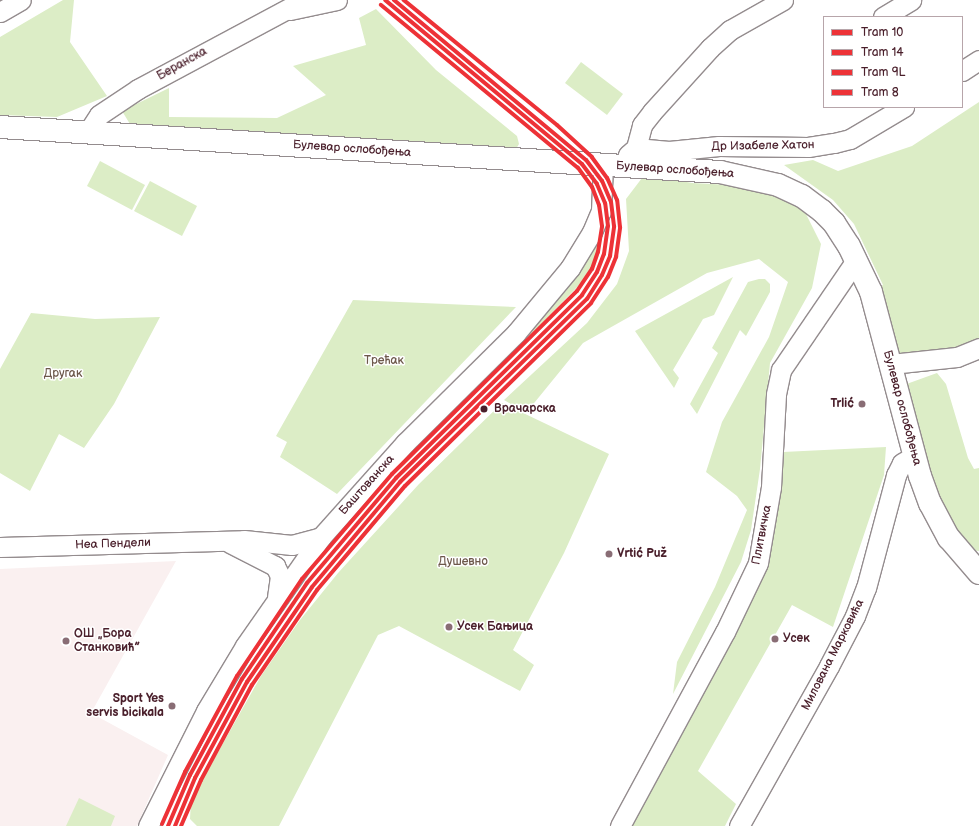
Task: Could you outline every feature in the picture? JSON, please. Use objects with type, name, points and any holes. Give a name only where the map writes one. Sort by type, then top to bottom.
[{"type":"main road","name":"Булевар ослобођења","points":[[0,127],[720,172],[778,185],[802,196],[829,217],[843,236],[856,260],[871,292],[914,456],[930,503],[944,530],[979,573]]},
{"type":"street","points":[[0,12],[21,0]]},
{"type":"street","name":"Беранска","points":[[88,132],[99,115],[138,89],[209,49],[286,11],[304,0]]},
{"type":"street","points":[[625,166],[628,155],[636,148],[642,125],[710,48],[730,30],[783,0]]},
{"type":"street","points":[[885,16],[911,0]]},
{"type":"street","name":"Беранска","points":[[286,11],[332,2]]},
{"type":"street","points":[[963,70],[979,60]]},
{"type":"street","name":"Др Изабеле Хатон","points":[[636,148],[669,151],[719,146],[808,146],[834,143],[855,136],[902,108]]},
{"type":"street","name":"Баштованска","points":[[148,826],[206,712],[275,602],[321,537],[405,443],[516,333],[570,268],[592,232],[601,211],[603,165]]},
{"type":"street","name":"Плитвичка","points":[[620,826],[725,632],[758,563],[771,487],[776,394],[781,370],[856,260]]},
{"type":"street","points":[[891,364],[957,357],[979,348]]},
{"type":"street","name":"Милована Марковића","points":[[739,826],[829,666],[855,616],[866,588],[896,475],[902,463],[914,456]]},
{"type":"street","name":"Неа Пендели","points":[[0,547],[260,540],[299,544],[321,537]]},
{"type":"street","name":"Неа Пендели","points":[[227,542],[256,555],[278,570],[280,586],[275,602]]},
{"type":"shaded area","name":"ОШ „Бора Станковић”","points":[[176,561],[91,713],[168,755],[137,826],[0,826],[0,569]]},
{"type":"green space","points":[[63,0],[74,0],[70,42],[107,96],[57,117],[0,115],[0,37]]},
{"type":"green space","points":[[376,9],[436,70],[517,136],[519,144],[516,149],[133,129],[122,111],[169,88],[169,117],[277,118],[326,95],[293,66],[366,45],[359,18]]},
{"type":"green space","points":[[581,62],[623,94],[607,115],[565,83]]},
{"type":"green space","points":[[979,102],[979,348],[891,364],[871,292],[883,285],[854,224],[833,200],[784,165],[813,160],[838,171],[912,146]]},
{"type":"green space","points":[[100,161],[145,185],[132,210],[87,186]]},
{"type":"green space","points":[[660,177],[692,183],[731,185],[767,193],[804,210],[821,244],[812,288],[770,363],[760,469],[751,530],[741,562],[673,694],[677,662],[715,587],[747,510],[737,496],[706,472],[722,422],[769,337],[788,282],[759,259],[707,273],[583,343],[526,413],[504,400],[587,323],[617,284],[629,251],[626,199],[642,178]]},
{"type":"green space","points":[[150,181],[197,206],[182,236],[134,211]]},
{"type":"green space","points":[[602,238],[598,258],[588,276],[482,384],[480,382],[566,291]]},
{"type":"green space","points":[[733,277],[714,315],[703,319],[673,370],[679,378],[674,388],[635,331]]},
{"type":"green space","points":[[765,279],[770,284],[770,292],[746,336],[740,330],[697,414],[690,404],[718,353],[712,348],[748,282]]},
{"type":"green space","name":"Трећак","points":[[353,300],[516,307],[337,494],[280,457],[287,442],[276,436]]},
{"type":"green space","name":"Другак","points":[[31,313],[95,319],[160,317],[114,404],[84,448],[59,434],[30,491],[0,473],[0,369]]},
{"type":"green space","points":[[937,373],[946,384],[968,458],[974,469],[979,468],[979,551],[969,550],[951,525],[919,456],[901,386]]},
{"type":"green space","points":[[468,394],[470,396],[426,442],[423,440]]},
{"type":"green space","name":"Душевно","points":[[502,403],[609,454],[564,553],[513,650],[534,665],[520,691],[399,626],[378,635],[279,826],[197,826],[190,819],[191,800],[261,676],[300,620],[338,573],[419,484]]},
{"type":"green space","points":[[886,447],[884,475],[833,627],[792,605],[698,771],[736,804],[725,826],[629,826],[740,626],[769,562],[783,452]]},
{"type":"green space","points":[[79,798],[115,816],[111,826],[66,826]]},
{"type":"tram line","name":"10","points":[[168,826],[190,775],[242,679],[307,583],[396,478],[582,295],[597,272],[604,254],[608,226],[605,203],[597,184],[582,164],[385,0]]},
{"type":"tram line","name":"14","points":[[175,826],[195,778],[247,682],[312,587],[400,482],[587,299],[602,275],[610,256],[614,226],[611,202],[602,181],[586,160],[394,0]]},
{"type":"tram line","name":"8","points":[[181,826],[201,780],[252,685],[317,590],[405,486],[591,303],[608,277],[616,257],[620,227],[617,200],[607,178],[592,157],[557,125],[404,0]]},
{"type":"tram line","name":"9L","points":[[162,824],[185,772],[237,676],[302,579],[392,474],[577,291],[592,269],[598,252],[602,226],[599,205],[592,187],[578,168],[381,5]]},
{"type":"place","name":"Trlić","points":[[862,404]]},
{"type":"place","name":"Врачарска","points":[[484,409]]},
{"type":"place","name":"Vrtić Puž","points":[[609,554]]},
{"type":"place","name":"Усек Бањица","points":[[449,627]]},
{"type":"place","name":"Усек","points":[[775,639]]},
{"type":"place","name":"ОШ „Бора Станковић”","points":[[66,641]]},
{"type":"place","name":"Sport Yes servis bicikala","points":[[172,706]]}]
